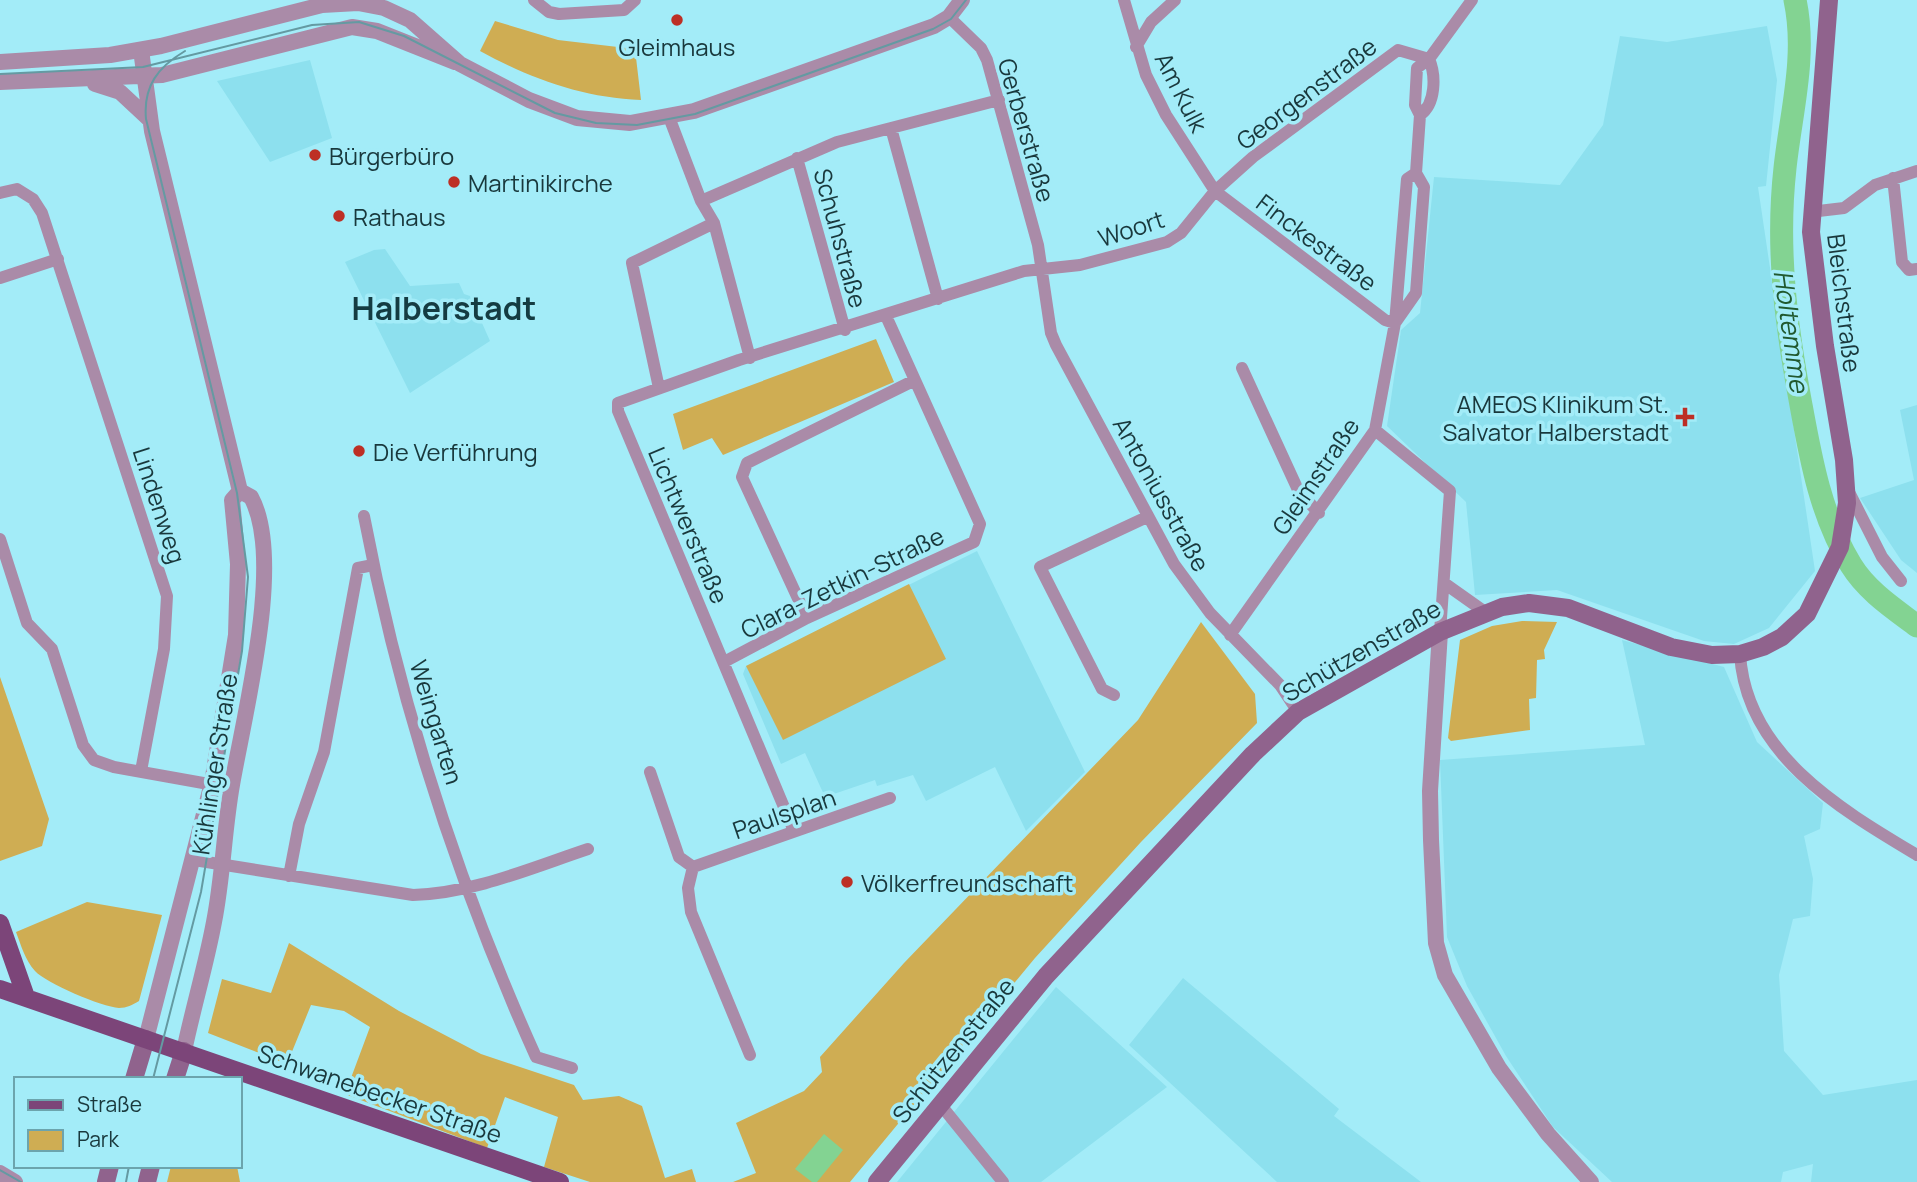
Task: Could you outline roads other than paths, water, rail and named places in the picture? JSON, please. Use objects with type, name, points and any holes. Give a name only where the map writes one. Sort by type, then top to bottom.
[{"type":"main road","name":"Bleichstraße","points":[[1829,0],[1810,212],[1819,305],[1847,494]]},
{"type":"main road","name":"Schützenstraße","points":[[877,1182],[1054,966],[1253,754],[1298,712],[1440,632],[1485,612],[1518,604],[1559,606],[1691,653],[1740,654],[1773,643],[1792,630],[1807,614],[1829,573],[1844,532],[1847,494]]},
{"type":"main road","points":[[1,929],[26,997]]},
{"type":"main road","name":"Schwanebecker Straße","points":[[0,989],[560,1182]]},
{"type":"main road","points":[[135,1077],[146,1039]]},
{"type":"main road","points":[[177,1077],[184,1051]]},
{"type":"street","points":[[534,0],[549,12],[559,14],[624,10],[635,0]]},
{"type":"street","points":[[0,82],[144,77],[175,72],[352,27],[377,31],[460,64],[529,100],[578,118],[631,123],[705,108],[927,28],[949,17],[962,0]]},
{"type":"street","name":"Am Kulk","points":[[1124,0],[1136,47],[1166,115],[1215,191]]},
{"type":"street","points":[[1136,47],[1151,22],[1175,0]]},
{"type":"street","points":[[1429,59],[1472,0]]},
{"type":"street","points":[[331,2],[335,30]]},
{"type":"street","points":[[0,62],[78,58],[141,50],[331,2],[366,5],[397,13],[419,26],[460,64]]},
{"type":"street","name":"Gerberstraße","points":[[949,17],[984,53],[1038,245],[1040,268]]},
{"type":"street","name":"Kühlinger Straße","points":[[141,50],[149,119],[240,491],[251,497],[259,519],[265,584],[231,788],[214,921],[184,1051]]},
{"type":"street","name":"Georgenstraße","points":[[1215,191],[1253,157],[1398,50],[1429,59]]},
{"type":"street","name":"Gleimstraße","points":[[1395,323],[1416,293],[1424,187],[1416,173],[1420,115],[1431,103],[1433,69],[1429,59]]},
{"type":"street","points":[[79,80],[120,92],[149,119]]},
{"type":"street","name":"Schuhstraße","points":[[701,201],[837,142],[999,100]]},
{"type":"street","points":[[669,117],[701,201],[713,223],[750,358]]},
{"type":"street","points":[[891,128],[938,299]]},
{"type":"street","name":"Schuhstraße","points":[[797,158],[845,330]]},
{"type":"street","points":[[1810,212],[1844,208],[1875,185],[1917,171]]},
{"type":"street","name":"Gleimstraße","points":[[1230,635],[1319,513],[1375,430],[1395,323],[1407,179],[1416,173]]},
{"type":"street","points":[[1893,178],[1902,262],[1909,270],[1917,269]]},
{"type":"street","name":"Lindenweg","points":[[0,193],[17,189],[33,199],[43,213],[167,596],[164,649],[141,771]]},
{"type":"street","name":"Woort","points":[[1040,268],[1080,265],[1167,242],[1181,233],[1215,191]]},
{"type":"street","name":"Finckestraße","points":[[1215,191],[1385,320],[1395,323]]},
{"type":"street","points":[[659,388],[632,263],[713,223]]},
{"type":"street","points":[[0,278],[58,259]]},
{"type":"street","name":"Schuhstraße","points":[[618,403],[750,358],[1040,268]]},
{"type":"street","name":"Antoniusstraße","points":[[1040,268],[1051,333],[1056,345],[1147,517],[1185,579],[1230,635],[1280,685],[1298,712]]},
{"type":"street","points":[[807,618],[742,477],[743,470],[747,463],[913,381],[886,316]]},
{"type":"street","points":[[1242,368],[1299,492],[1319,513]]},
{"type":"street","name":"Clara-Zetkin-Straße","points":[[794,831],[762,762],[724,662],[807,618],[974,542],[980,524],[913,381]]},
{"type":"street","name":"Lichtwerstraße","points":[[618,403],[724,662]]},
{"type":"street","points":[[1375,430],[1433,477],[1451,496],[1430,791],[1433,904],[1439,954],[1445,975],[1499,1068],[1548,1134],[1591,1182]]},
{"type":"street","name":"Kühlinger Straße","points":[[146,1039],[212,783],[236,635],[238,564],[232,499],[240,491]]},
{"type":"street","name":"Bleichstraße","points":[[1847,494],[1877,549],[1901,581]]},
{"type":"street","name":"Weingarten","points":[[364,516],[380,603],[407,700],[469,888],[536,1057],[572,1068]]},
{"type":"street","points":[[1114,695],[1102,689],[1040,567],[1147,517]]},
{"type":"street","points":[[0,539],[27,623],[52,649],[60,665],[83,745],[94,760],[114,767],[231,788]]},
{"type":"street","points":[[289,876],[299,824],[324,752],[358,568],[373,565]]},
{"type":"street","points":[[1444,583],[1485,612]]},
{"type":"street","points":[[1740,654],[1743,683],[1765,734],[1797,769],[1839,808],[1917,855]]},
{"type":"street","points":[[650,772],[679,856],[692,867],[688,888],[691,912],[750,1055]]},
{"type":"street","name":"Paulsplan","points":[[692,867],[890,798]]},
{"type":"street","points":[[194,860],[222,867],[413,895],[441,894],[469,888],[589,849]]},
{"type":"street","points":[[940,1104],[1003,1182]]},
{"type":"street","points":[[0,1173],[15,1182]]},
{"type":"waterway","name":"Holtemme","points":[[1795,0],[1799,63],[1782,198],[1782,257],[1791,346],[1809,446],[1818,487],[1832,527],[1851,565],[1873,591],[1917,626]]},
{"type":"tram line","points":[[0,74],[143,67],[312,25],[359,22],[404,36],[555,113],[596,123],[637,125],[695,114],[933,29],[951,19],[966,0]]},
{"type":"tram line","points":[[154,1077],[201,892],[242,651],[248,577],[237,493],[146,119],[147,97],[154,79],[167,64],[185,51]]},
{"type":"tram line","points":[[126,1182],[129,1168]]},
{"type":"tram line","points":[[0,1170],[21,1182]]},
{"type":"place","name":"Gleimhaus","points":[[677,20]]},
{"type":"place","name":"Bürgerbüro","points":[[315,155]]},
{"type":"place","name":"Martinikirche","points":[[454,182]]},
{"type":"place","name":"Rathaus","points":[[339,216]]},
{"type":"place","name":"AMEOS Klinikum St. Salvator Halberstadt","points":[[1685,417]]},
{"type":"place","name":"Die Verführung","points":[[359,451]]},
{"type":"place","name":"Völkerfreundschaft","points":[[847,882]]},
{"type":"district","name":"Halberstadt","points":[[444,308]]}]
